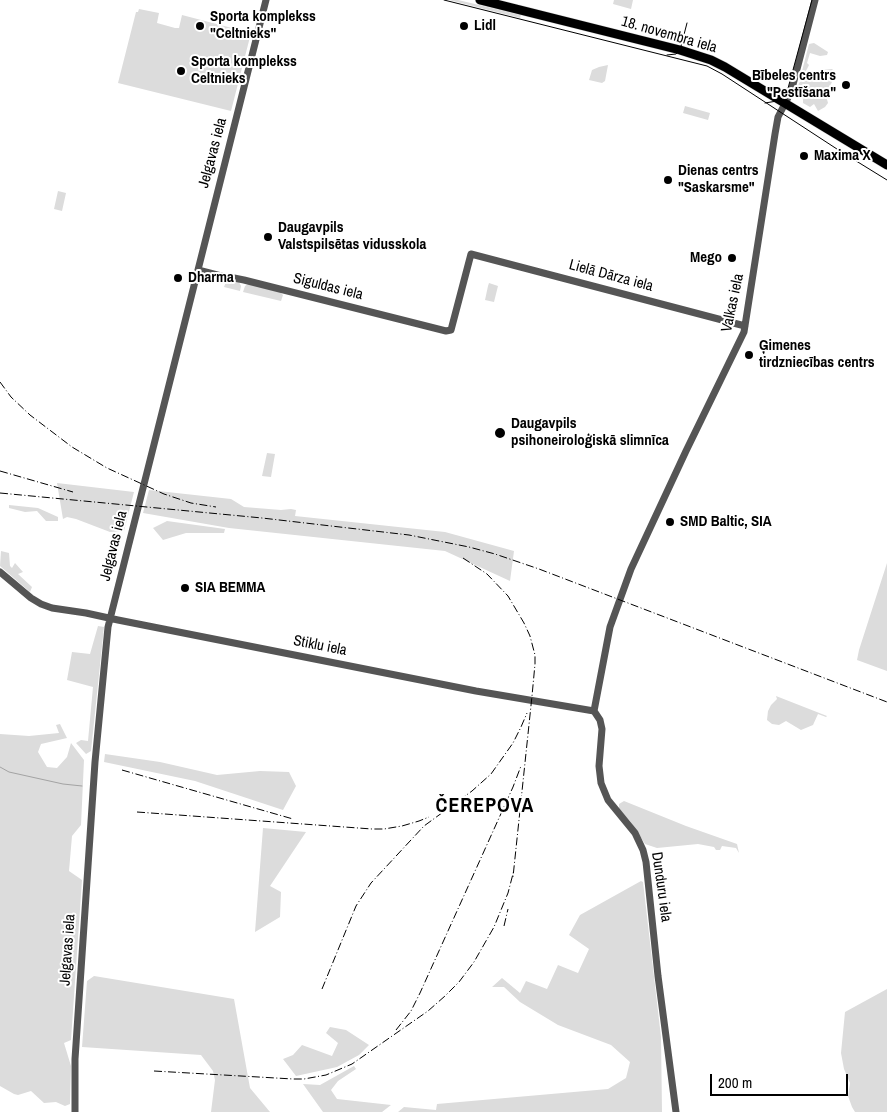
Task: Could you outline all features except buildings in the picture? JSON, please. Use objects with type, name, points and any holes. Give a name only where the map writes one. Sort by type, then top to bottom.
[{"type":"main road","name":"18. novembra iela","points":[[480,0],[694,54],[711,60],[887,165]]},
{"type":"street","name":"Jelgavas iela","points":[[75,1112],[76,1049],[92,795],[107,636],[266,0]]},
{"type":"street","name":"Valkas iela","points":[[622,594],[630,569],[741,339],[745,326],[778,117],[791,92],[815,0]]},
{"type":"street","name":"Lielā Dārza iela","points":[[451,330],[470,254],[745,326]]},
{"type":"street","name":"Siguldas iela","points":[[198,270],[451,330]]},
{"type":"street","name":"Stiklu iela","points":[[0,572],[31,598],[52,608],[86,613],[468,689],[594,711]]},
{"type":"street","name":"Dunduru iela","points":[[622,594],[610,627],[594,711],[601,723],[600,783],[608,800],[635,833],[646,862],[658,976],[676,1112]]},
{"type":"shaded area","points":[[449,0],[458,0],[521,15],[520,18]]},
{"type":"shaded area","points":[[614,0],[633,0],[631,9],[613,4]]},
{"type":"shaded area","name":"Sporta komplekss Celtnieks","points":[[139,9],[159,13],[157,23],[175,28],[179,28],[182,15],[251,33],[231,111],[118,83],[136,12]]},
{"type":"shaded area","points":[[814,43],[828,52],[827,55],[820,56],[810,53],[807,63],[809,65],[804,74],[801,75],[809,44]]},
{"type":"shaded area","points":[[608,65],[605,81],[602,83],[589,80],[592,70]]},
{"type":"shaded area","points":[[832,69],[836,73],[825,92],[828,103],[825,107],[818,111],[814,104],[810,107],[803,103],[803,99],[796,95],[799,83],[812,71]]},
{"type":"shaded area","points":[[685,106],[710,113],[708,120],[683,113]]},
{"type":"shaded area","points":[[58,191],[66,193],[62,211],[54,209]]},
{"type":"shaded area","points":[[226,282],[239,282],[241,286],[240,291],[224,287]]},
{"type":"shaded area","points":[[489,283],[498,286],[494,302],[485,300]]},
{"type":"shaded area","points":[[248,284],[280,292],[283,295],[281,301],[243,292]]},
{"type":"shaded area","points":[[267,453],[275,454],[271,477],[262,476]]},
{"type":"shaded area","points":[[57,483],[134,492],[124,531],[110,532],[76,519],[67,517],[63,519]]},
{"type":"shaded area","points":[[149,490],[231,499],[244,507],[291,509],[296,510],[295,516],[445,532],[514,551],[510,581],[445,551],[229,528],[143,513]]},
{"type":"shaded area","points":[[9,505],[38,508],[58,517],[58,521],[46,521],[37,511],[25,512],[9,508]]},
{"type":"shaded area","points":[[167,521],[225,529],[224,533],[186,533],[163,540],[153,528]]},
{"type":"shaded area","points":[[1,551],[9,553],[10,566],[12,568],[15,563],[23,572],[18,574],[32,587],[30,592],[0,566]]},
{"type":"shaded area","points":[[887,563],[887,671],[857,660]]},
{"type":"shaded area","points":[[98,626],[104,627],[91,751],[86,754],[76,743],[81,740],[88,741],[93,687],[67,680],[72,652],[90,654]]},
{"type":"shaded area","points":[[776,696],[827,716],[818,714],[813,725],[801,730],[786,721],[779,725],[772,724],[767,720],[768,711],[777,699]]},
{"type":"shaded area","points":[[60,724],[67,738],[41,744],[38,752],[47,767],[57,768],[67,757],[71,743],[84,760],[81,825],[72,836],[69,871],[82,880],[71,1040],[64,1043],[71,1066],[70,1104],[65,1106],[56,1102],[44,1103],[31,1091],[18,1095],[0,1086],[0,734],[29,736],[59,733],[56,725]]},
{"type":"shaded area","points":[[105,754],[160,762],[217,775],[260,771],[289,772],[296,786],[283,810],[195,781],[104,762]]},
{"type":"shaded area","points":[[624,801],[737,844],[739,853],[736,848],[722,846],[720,850],[716,850],[714,847],[698,844],[657,848],[645,844],[630,821],[619,809],[619,804]]},
{"type":"shaded area","points":[[263,828],[306,832],[270,886],[281,892],[280,917],[255,932]]},
{"type":"shaded area","points":[[641,881],[643,882],[661,1037],[662,1112],[398,1112],[404,1107],[436,1110],[437,1104],[608,1089],[626,1078],[630,1062],[611,1045],[558,1025],[520,1002],[504,987],[492,987],[502,978],[520,993],[526,981],[547,989],[558,965],[578,973],[589,949],[569,935],[580,915]]},
{"type":"shaded area","points":[[94,976],[234,999],[250,1088],[270,1112],[211,1112],[215,1080],[213,1071],[201,1055],[82,1047],[87,981]]},
{"type":"shaded area","points":[[887,989],[887,1112],[855,1112],[848,1096],[850,1083],[844,1069],[841,1053],[845,1012]]},
{"type":"shaded area","points":[[330,1027],[346,1030],[369,1045],[359,1055],[337,1067],[296,1076],[283,1059],[293,1055],[302,1045],[332,1056],[338,1043],[326,1033]]},
{"type":"shaded area","points":[[354,1066],[356,1069],[338,1081],[331,1090],[337,1099],[391,1105],[382,1112],[323,1112],[303,1084],[320,1085]]},
{"type":"waterway","points":[[0,767],[9,772],[63,784],[82,786]]},
{"type":"tram line","points":[[444,0],[707,66],[887,180]]},
{"type":"tram line","points":[[765,103],[777,101],[787,92],[812,0]]},
{"type":"tram line","points":[[667,55],[676,54],[680,50],[687,23]]},
{"type":"railway","points":[[0,382],[11,397],[30,415],[72,447],[107,468],[164,494],[191,503],[216,507]]},
{"type":"railway","points":[[0,471],[73,492]]},
{"type":"railway","points":[[0,493],[262,518],[409,535],[469,547],[539,569],[887,702]]},
{"type":"railway","points":[[463,558],[487,574],[508,596],[530,636],[535,655],[513,877]]},
{"type":"railway","points":[[322,989],[356,906],[371,883],[424,826],[472,791],[491,774],[513,743],[527,713]]},
{"type":"railway","points":[[396,1030],[411,1011],[420,993],[521,766]]},
{"type":"railway","points":[[122,770],[293,819]]},
{"type":"railway","points":[[137,812],[372,829],[402,826],[429,817]]},
{"type":"railway","points":[[154,1071],[304,1079],[326,1075],[352,1064],[428,1011],[459,982],[474,962],[494,927],[508,893],[514,870]]},
{"type":"railway","points":[[504,926],[508,909]]},
{"type":"place","name":"Sporta komplekss \"Celtnieks\"","points":[[200,26]]},
{"type":"place","name":"Lidl","points":[[464,26]]},
{"type":"place","name":"Sporta komplekss Celtnieks","points":[[181,71]]},
{"type":"place","name":"Bībeles centrs \"Pestīšana\"","points":[[846,85]]},
{"type":"place","name":"Maxima X","points":[[804,156]]},
{"type":"place","name":"Dienas centrs \"Saskarsme\"","points":[[668,180]]},
{"type":"place","name":"Daugavpils Valstspilsētas vidusskola","points":[[268,237]]},
{"type":"place","name":"Mego","points":[[732,258]]},
{"type":"place","name":"Dharma","points":[[178,278]]},
{"type":"place","name":"Ģimenes tirdzniecības centrs","points":[[749,355]]},
{"type":"place","name":"Daugavpils psihoneiroloģiskā slimnīca","points":[[500,433]]},
{"type":"place","name":"SMD Baltic, SIA","points":[[670,522]]},
{"type":"place","name":"SIA BEMMA","points":[[185,588]]},
{"type":"district","name":"ČEREPOVA","points":[[485,807]]}]
